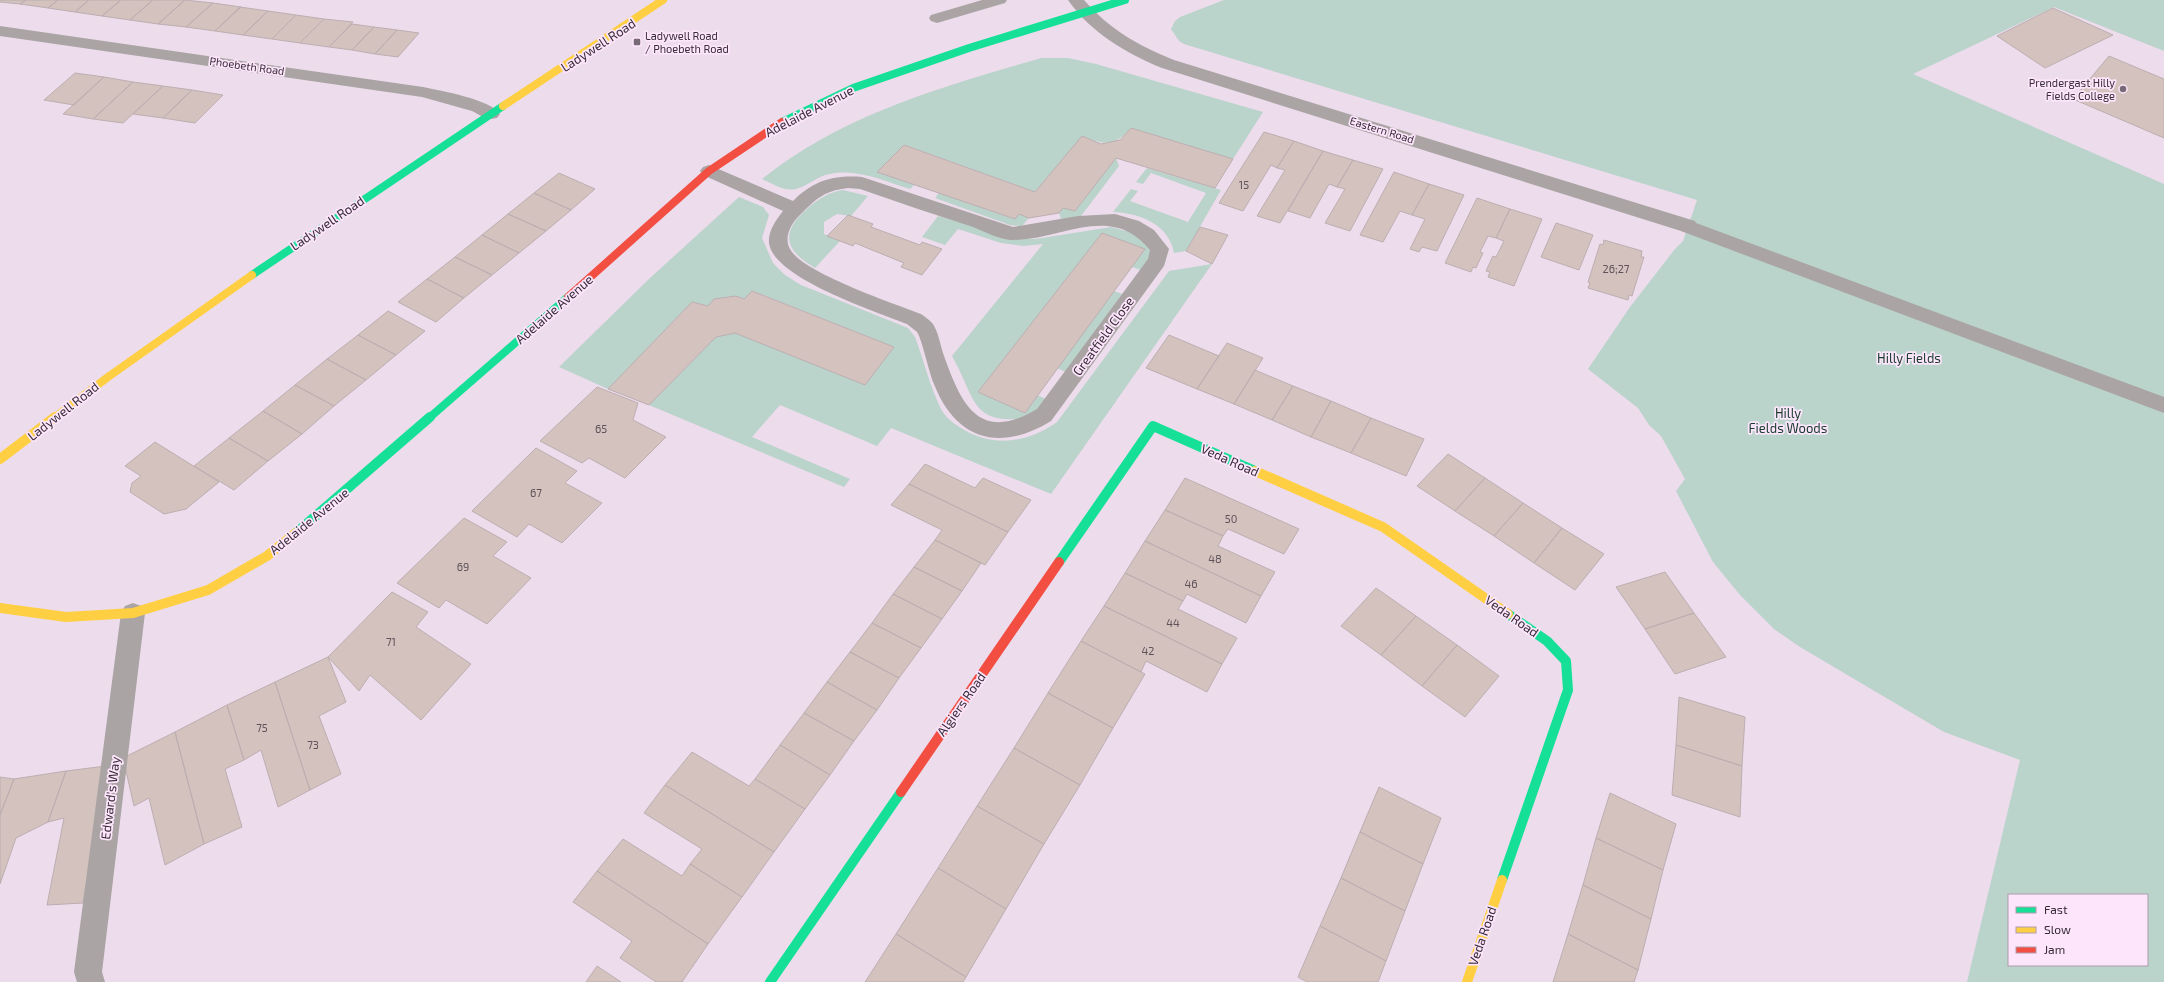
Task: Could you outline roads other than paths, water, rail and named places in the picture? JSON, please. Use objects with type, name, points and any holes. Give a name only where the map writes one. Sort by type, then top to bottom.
[{"type":"street","name":"Ladywell Road","points":[[0,459],[97,384],[293,245],[491,114],[618,33],[663,0]]},
{"type":"street","points":[[937,18],[999,0]]},
{"type":"street","name":"Adelaide Avenue","points":[[0,608],[66,617],[133,613],[208,590],[267,556],[328,507],[709,171],[769,129],[853,88],[968,48],[1081,6],[1125,0]]},
{"type":"street","name":"Eastern Road","points":[[1081,6],[1103,29],[1124,45],[1168,64],[1688,226],[2164,405]]},
{"type":"street","name":"Phoebeth Road","points":[[0,31],[423,92],[478,106],[491,114]]},
{"type":"street","points":[[709,171],[796,209]]},
{"type":"street","name":"Greatfield Close","points":[[862,183],[1012,234],[1022,234],[1092,220],[1127,222],[1143,229],[1154,239],[1160,249],[1157,262],[1044,415],[1030,424],[1014,429],[991,430],[974,424],[957,412],[948,394],[925,327],[914,319],[808,275],[785,257],[779,243],[778,232],[796,209],[808,197],[827,185],[862,183]]},
{"type":"street","name":"Algiers Road","points":[[770,982],[1153,426]]},
{"type":"street","name":"Veda Road","points":[[1153,426],[1383,527],[1548,641],[1566,661],[1568,690],[1466,982]]},
{"type":"street","name":"Edward's Way","points":[[91,982],[88,972],[133,613]]},
{"type":"place","name":"Ladywell Road / Phoebeth Road","points":[[637,42]]},
{"type":"place","name":"Prendergast Hilly Fields College","points":[[2123,89]]},
{"type":"park label","name":"Hilly Fields","points":[[1909,358]]},
{"type":"park label","name":"Hilly Fields Woods","points":[[1788,420]]}]
